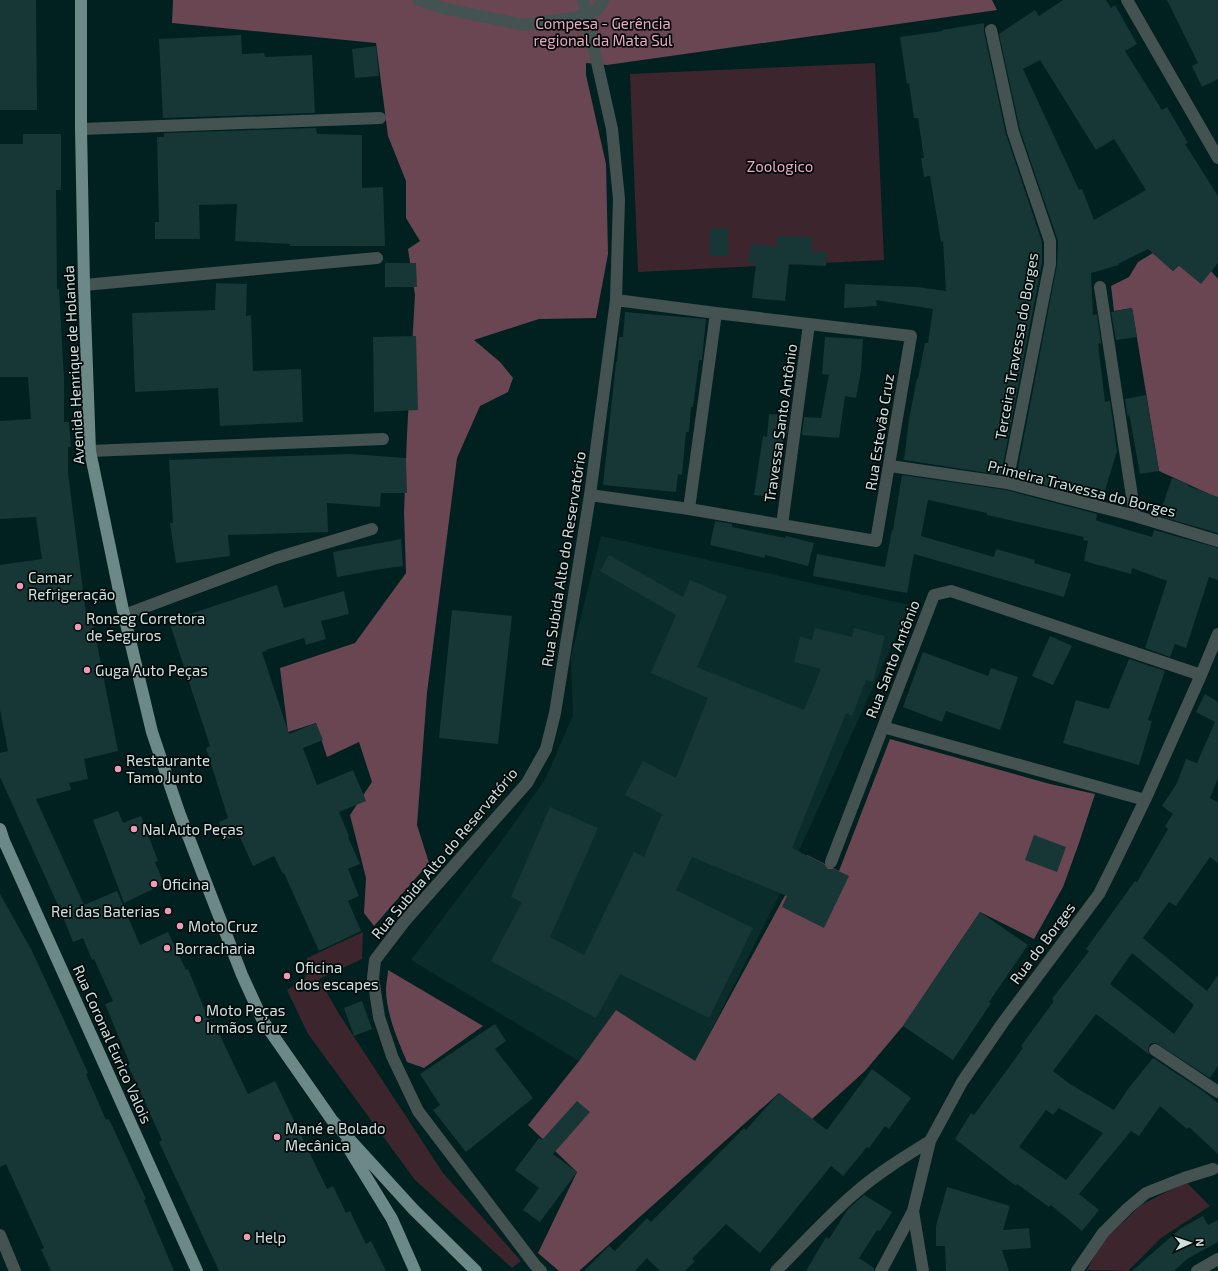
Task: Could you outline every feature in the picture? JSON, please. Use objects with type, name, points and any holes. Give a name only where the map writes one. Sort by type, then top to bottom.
[{"type":"main road","name":"Avenida Henrique de Holanda","points":[[80,0],[84,286],[90,451],[124,615],[152,732],[179,812],[242,975],[263,1021],[332,1120],[414,1210],[476,1271]]},
{"type":"main road","name":"Rua Coronal Eurico Valois","points":[[1,838],[197,1271]]},
{"type":"main road","points":[[332,1120],[392,1219],[415,1271]]},
{"type":"street","points":[[418,0],[443,8],[524,25],[586,16],[597,10],[604,0]]},
{"type":"street","name":"Rua Subida Alto do Reservatório","points":[[535,1269],[418,1111],[392,1056],[379,1017],[373,978],[375,960],[404,922],[527,783],[546,749],[555,713],[590,495],[616,300],[619,199],[612,129],[583,0]]},
{"type":"street","points":[[1127,0],[1218,158]]},
{"type":"street","name":"Terceira Travessa do Borges","points":[[991,30],[1013,132],[1050,241],[1050,264],[1007,483]]},
{"type":"street","points":[[81,128],[380,118]]},
{"type":"street","points":[[84,286],[377,258]]},
{"type":"street","points":[[1100,287],[1135,516]]},
{"type":"street","name":"Rua Estevão Cruz","points":[[590,495],[688,509],[876,541],[911,336],[616,300]]},
{"type":"street","points":[[688,509],[716,313]]},
{"type":"street","name":"Travessa Santo Antônio","points":[[782,525],[809,324]]},
{"type":"street","points":[[90,451],[383,439]]},
{"type":"street","name":"Primeira Travessa do Borges","points":[[890,466],[1007,483],[1135,516],[1218,541]]},
{"type":"street","points":[[124,615],[276,558],[372,529]]},
{"type":"street","name":"Rua Santo Antônio","points":[[831,862],[934,595],[951,591],[1201,675]]},
{"type":"street","name":"Rua do Borges","points":[[923,1271],[913,1211],[930,1140],[962,1082],[974,1064],[1004,1021],[1099,894],[1145,800],[1218,634]]},
{"type":"street","points":[[883,727],[1145,800]]},
{"type":"street","points":[[1155,1050],[1218,1092]]},
{"type":"street","points":[[776,1271],[855,1193],[883,1171],[930,1140]]},
{"type":"street","points":[[1077,1271],[1103,1233],[1128,1208],[1146,1193],[1184,1178],[1213,1170]]},
{"type":"street","points":[[881,1271],[913,1211]]},
{"type":"street","points":[[0,1235],[15,1271]]},
{"type":"street","points":[[1197,1271],[1218,1259]]},
{"type":"shaded area","points":[[601,536],[910,605],[776,902],[695,1062],[616,1010],[579,1061],[411,960],[503,839],[546,778],[573,715],[571,657]]},
{"type":"green space","name":"Compesa - Gerência regional da Mata Sul","points":[[173,0],[992,0],[997,10],[607,65],[586,63],[586,75],[606,164],[608,254],[596,318],[539,319],[474,340],[500,362],[513,378],[508,392],[480,406],[457,458],[427,693],[417,825],[429,863],[374,926],[364,913],[366,878],[350,815],[372,782],[359,742],[327,757],[316,723],[288,732],[280,668],[355,643],[406,573],[404,513],[415,295],[408,249],[420,241],[406,218],[406,181],[388,136],[376,43],[172,23]]},
{"type":"green space","name":"Zoologico","points":[[875,63],[884,260],[638,272],[630,74]]},
{"type":"green space","points":[[1194,251],[1218,279],[1218,498],[1159,471],[1132,308],[1114,311],[1111,286],[1129,277],[1138,262],[1153,253],[1173,271]]},
{"type":"green space","points":[[890,739],[1050,784],[1095,794],[1063,887],[1034,939],[980,912],[903,1026],[865,1071],[812,1119],[779,1093],[579,1271],[559,1271],[538,1253],[577,1172],[528,1125],[579,1061],[616,1010],[695,1061],[807,855],[839,871]]},
{"type":"green space","points":[[363,932],[362,959],[319,979],[339,1014],[443,1173],[521,1261],[512,1268],[415,1180],[308,1034],[287,990],[305,979],[307,958]]},
{"type":"green space","points":[[388,970],[483,1026],[424,1068],[407,1062],[393,1027],[388,1008],[386,989]]},
{"type":"green space","points":[[1186,1182],[1210,1206],[1161,1238],[1128,1271],[1087,1270],[1101,1243],[1141,1205]]},
{"type":"building","points":[[0,0],[36,0],[37,110],[0,110]]},
{"type":"building","points":[[1063,0],[1106,0],[1111,8],[1115,5],[1137,44],[1125,51],[1162,110],[1167,107],[1188,143],[1185,144],[1218,196],[1218,263],[1201,284],[1178,265],[1173,271],[1148,249],[1118,264],[1119,265],[1091,273],[1093,315],[1097,314],[1101,343],[1098,344],[1105,402],[1110,401],[1117,451],[1102,500],[1016,478],[1057,265],[1058,241],[1020,130],[999,34],[1035,10],[1039,16]],"holes":[[[1040,60],[1096,150],[1114,139],[1146,190],[1094,220],[1082,189],[1079,190],[1023,69]]]},
{"type":"building","points":[[1167,0],[1218,0],[1218,79],[1202,87],[1192,66],[1198,63]]},
{"type":"building","points":[[984,23],[984,32],[1006,134],[1042,242],[1042,263],[1001,475],[904,460],[909,420],[917,378],[918,379],[925,343],[928,343],[933,309],[876,300],[877,306],[844,308],[845,284],[917,287],[946,291],[943,241],[941,242],[930,176],[924,177],[921,158],[924,158],[918,118],[914,118],[900,37]]},
{"type":"building","points":[[241,35],[242,54],[264,53],[265,57],[312,55],[315,113],[163,118],[159,39]]},
{"type":"building","points":[[376,46],[379,76],[355,78],[352,49]]},
{"type":"building","points":[[316,128],[317,134],[362,135],[362,188],[383,187],[385,246],[290,246],[290,244],[235,241],[237,204],[199,205],[200,239],[155,239],[155,222],[159,222],[157,137],[164,137],[164,133]]},
{"type":"building","points":[[23,134],[61,134],[61,190],[56,190],[57,289],[59,289],[64,379],[64,422],[69,422],[71,447],[68,447],[68,473],[86,614],[91,613],[118,751],[84,759],[88,779],[69,783],[71,790],[36,799],[84,905],[117,891],[140,945],[168,932],[186,970],[188,969],[211,1025],[214,1023],[248,1094],[275,1081],[327,1189],[333,1186],[346,1213],[350,1211],[366,1244],[371,1241],[386,1271],[219,1271],[159,1142],[162,1140],[128,1065],[130,1064],[105,1004],[113,1001],[94,959],[92,960],[83,938],[73,942],[62,914],[0,777],[0,753],[8,751],[0,710],[0,565],[42,559],[36,517],[0,519],[0,421],[31,419],[28,377],[0,377],[0,144],[23,144]]},
{"type":"building","points":[[710,228],[728,228],[728,256],[710,256]]},
{"type":"building","points":[[777,236],[812,237],[811,251],[827,252],[826,266],[789,264],[785,301],[752,298],[756,264],[748,263],[751,244],[777,247]]},
{"type":"building","points":[[385,263],[416,263],[417,287],[385,287]]},
{"type":"building","points":[[216,283],[247,284],[246,316],[251,315],[253,371],[301,369],[303,422],[220,426],[218,388],[135,392],[132,313],[215,310]]},
{"type":"building","points":[[1132,308],[1137,337],[1116,340],[1111,312]]},
{"type":"building","points":[[625,312],[706,319],[702,360],[699,360],[693,407],[691,407],[689,432],[686,432],[682,475],[678,474],[676,492],[603,485],[619,337],[623,337]]},
{"type":"building","points":[[416,336],[418,410],[374,412],[373,337]]},
{"type":"building","points":[[825,337],[863,339],[861,371],[856,398],[845,396],[839,438],[802,435],[804,417],[821,418],[829,375],[822,374]]},
{"type":"building","points":[[1146,395],[1159,471],[1140,474],[1125,399]]},
{"type":"building","points":[[769,414],[789,415],[787,434],[784,434],[778,477],[776,477],[774,497],[754,495],[763,436],[767,437]]},
{"type":"building","points":[[350,454],[406,458],[407,493],[381,493],[380,507],[327,503],[328,532],[228,535],[230,556],[176,563],[170,523],[173,523],[169,460]]},
{"type":"building","points":[[902,475],[1006,490],[1097,514],[1096,520],[1152,537],[1154,530],[1218,548],[1218,580],[1209,577],[1186,648],[1175,644],[1170,657],[1145,648],[1167,581],[1132,568],[1131,574],[1084,561],[1088,541],[1083,540],[1084,537],[987,515],[987,513],[928,500],[921,536],[994,557],[996,549],[1035,560],[1034,563],[1071,574],[1064,597],[914,554],[907,593],[813,576],[817,554],[885,567]]},
{"type":"building","points":[[1172,478],[1189,484],[1188,486],[1218,497],[1218,533],[1159,516]]},
{"type":"building","points":[[715,521],[732,524],[732,527],[785,538],[786,536],[814,543],[808,566],[765,555],[765,558],[710,545]]},
{"type":"building","points":[[401,539],[403,566],[337,577],[333,552]]},
{"type":"building","points":[[609,555],[683,597],[690,580],[727,596],[697,667],[804,710],[821,669],[794,662],[800,637],[812,640],[815,628],[852,637],[854,628],[885,636],[873,682],[866,680],[852,716],[846,713],[792,848],[824,864],[828,869],[834,869],[849,876],[824,928],[782,907],[787,896],[692,857],[676,890],[753,928],[709,1018],[620,974],[596,1018],[491,961],[522,902],[511,897],[550,807],[598,828],[550,937],[584,955],[634,852],[644,857],[662,814],[625,795],[643,761],[676,778],[708,698],[651,673],[676,615],[600,571]]},
{"type":"building","points":[[277,585],[284,608],[344,591],[349,614],[321,621],[326,639],[306,645],[304,638],[262,652],[289,734],[316,723],[323,740],[303,748],[317,785],[353,770],[366,801],[339,812],[360,864],[348,869],[359,896],[348,901],[361,931],[319,951],[284,873],[283,874],[274,856],[253,866],[239,835],[226,840],[219,822],[228,818],[206,748],[210,746],[169,621]]},
{"type":"building","points":[[452,610],[512,616],[498,744],[439,738]]},
{"type":"building","points":[[1050,636],[1072,646],[1053,685],[1032,676]]},
{"type":"building","points":[[923,652],[988,676],[991,668],[1018,677],[1000,730],[946,711],[942,722],[903,707]]},
{"type":"building","points":[[1129,659],[1165,671],[1148,720],[1152,721],[1139,765],[1063,743],[1076,700],[1108,709]]},
{"type":"building","points":[[1205,694],[1218,702],[1218,778],[1210,798],[1218,802],[1218,863],[1210,857],[1176,906],[1169,902],[1143,938],[1207,991],[1218,975],[1218,1066],[1210,1078],[1156,1043],[1151,1043],[1149,1046],[1148,1050],[1150,1055],[1096,1014],[1053,1071],[1070,1084],[1114,1110],[1128,1089],[1153,1058],[1203,1091],[1218,1103],[1218,1154],[1189,1127],[1187,1129],[1160,1106],[1139,1136],[1131,1131],[1079,1194],[1099,1210],[1082,1231],[1051,1205],[1049,1207],[1017,1184],[1016,1186],[955,1139],[971,1113],[974,1115],[1023,1048],[1021,1046],[1054,1001],[1052,999],[1089,951],[1086,949],[1135,881],[1137,882],[1168,829],[1165,826],[1173,814],[1162,806],[1177,783],[1186,759],[1197,763],[1215,722],[1196,712]],"holes":[[[1132,953],[1194,1005],[1174,1034],[1110,984]],[[1059,1108],[1103,1133],[1066,1180],[1019,1147],[1046,1110],[1053,1115]]]},
{"type":"building","points":[[118,811],[123,823],[141,816],[158,861],[155,862],[164,884],[124,903],[93,820]]},
{"type":"building","points":[[1034,835],[1066,847],[1057,872],[1025,860]]},
{"type":"building","points":[[0,894],[32,951],[69,1031],[88,1073],[86,1074],[106,1120],[109,1119],[146,1199],[144,1200],[174,1271],[51,1271],[41,1249],[44,1248],[6,1164],[0,1167]]},
{"type":"building","points":[[980,912],[1028,945],[989,1002],[991,1003],[953,1060],[903,1026]]},
{"type":"building","points":[[362,1001],[372,1029],[354,1036],[344,1008]]},
{"type":"building","points":[[495,1024],[506,1041],[495,1049],[533,1098],[466,1152],[433,1110],[440,1105],[420,1074]]},
{"type":"building","points":[[872,1069],[911,1098],[889,1129],[885,1126],[869,1148],[867,1147],[843,1176],[831,1166],[760,1253],[726,1224],[692,1259],[695,1261],[685,1271],[660,1271],[647,1258],[635,1271],[584,1271],[609,1246],[615,1251],[647,1218],[651,1222],[744,1128],[746,1130],[779,1093],[827,1130]]},
{"type":"building","points":[[577,1101],[590,1112],[553,1154],[577,1172],[540,1222],[523,1210],[539,1188],[515,1170],[539,1138],[542,1140]]},
{"type":"building","points":[[947,1187],[1010,1206],[1003,1230],[1029,1228],[1031,1248],[1002,1250],[1009,1271],[946,1271],[945,1246],[936,1246],[936,1226]]},
{"type":"building","points":[[864,1195],[892,1212],[880,1231],[877,1230],[859,1258],[874,1268],[874,1271],[806,1271],[826,1237],[829,1239],[848,1209]]},
{"type":"building","points":[[1203,1216],[1208,1225],[1218,1220],[1218,1242],[1187,1259],[1174,1271],[1132,1271],[1181,1228]]},
{"type":"place","name":"Camar Refrigeração","points":[[20,586]]},
{"type":"place","name":"Ronseg Corretora de Seguros","points":[[78,627]]},
{"type":"place","name":"Guga Auto Peças","points":[[87,670]]},
{"type":"place","name":"Restaurante Tamo Junto","points":[[118,769]]},
{"type":"place","name":"Nal Auto Peças","points":[[134,829]]},
{"type":"place","name":"Oficina","points":[[154,884]]},
{"type":"place","name":"Rei das Baterias","points":[[168,911]]},
{"type":"place","name":"Moto Cruz","points":[[180,926]]},
{"type":"place","name":"Borracharia","points":[[167,948]]},
{"type":"place","name":"Oficina dos escapes","points":[[287,976]]},
{"type":"place","name":"Moto Peças Irmãos Cruz","points":[[198,1019]]},
{"type":"place","name":"Mané e Bolado Mecânica","points":[[277,1137]]},
{"type":"place","name":"Help","points":[[247,1237]]}]
